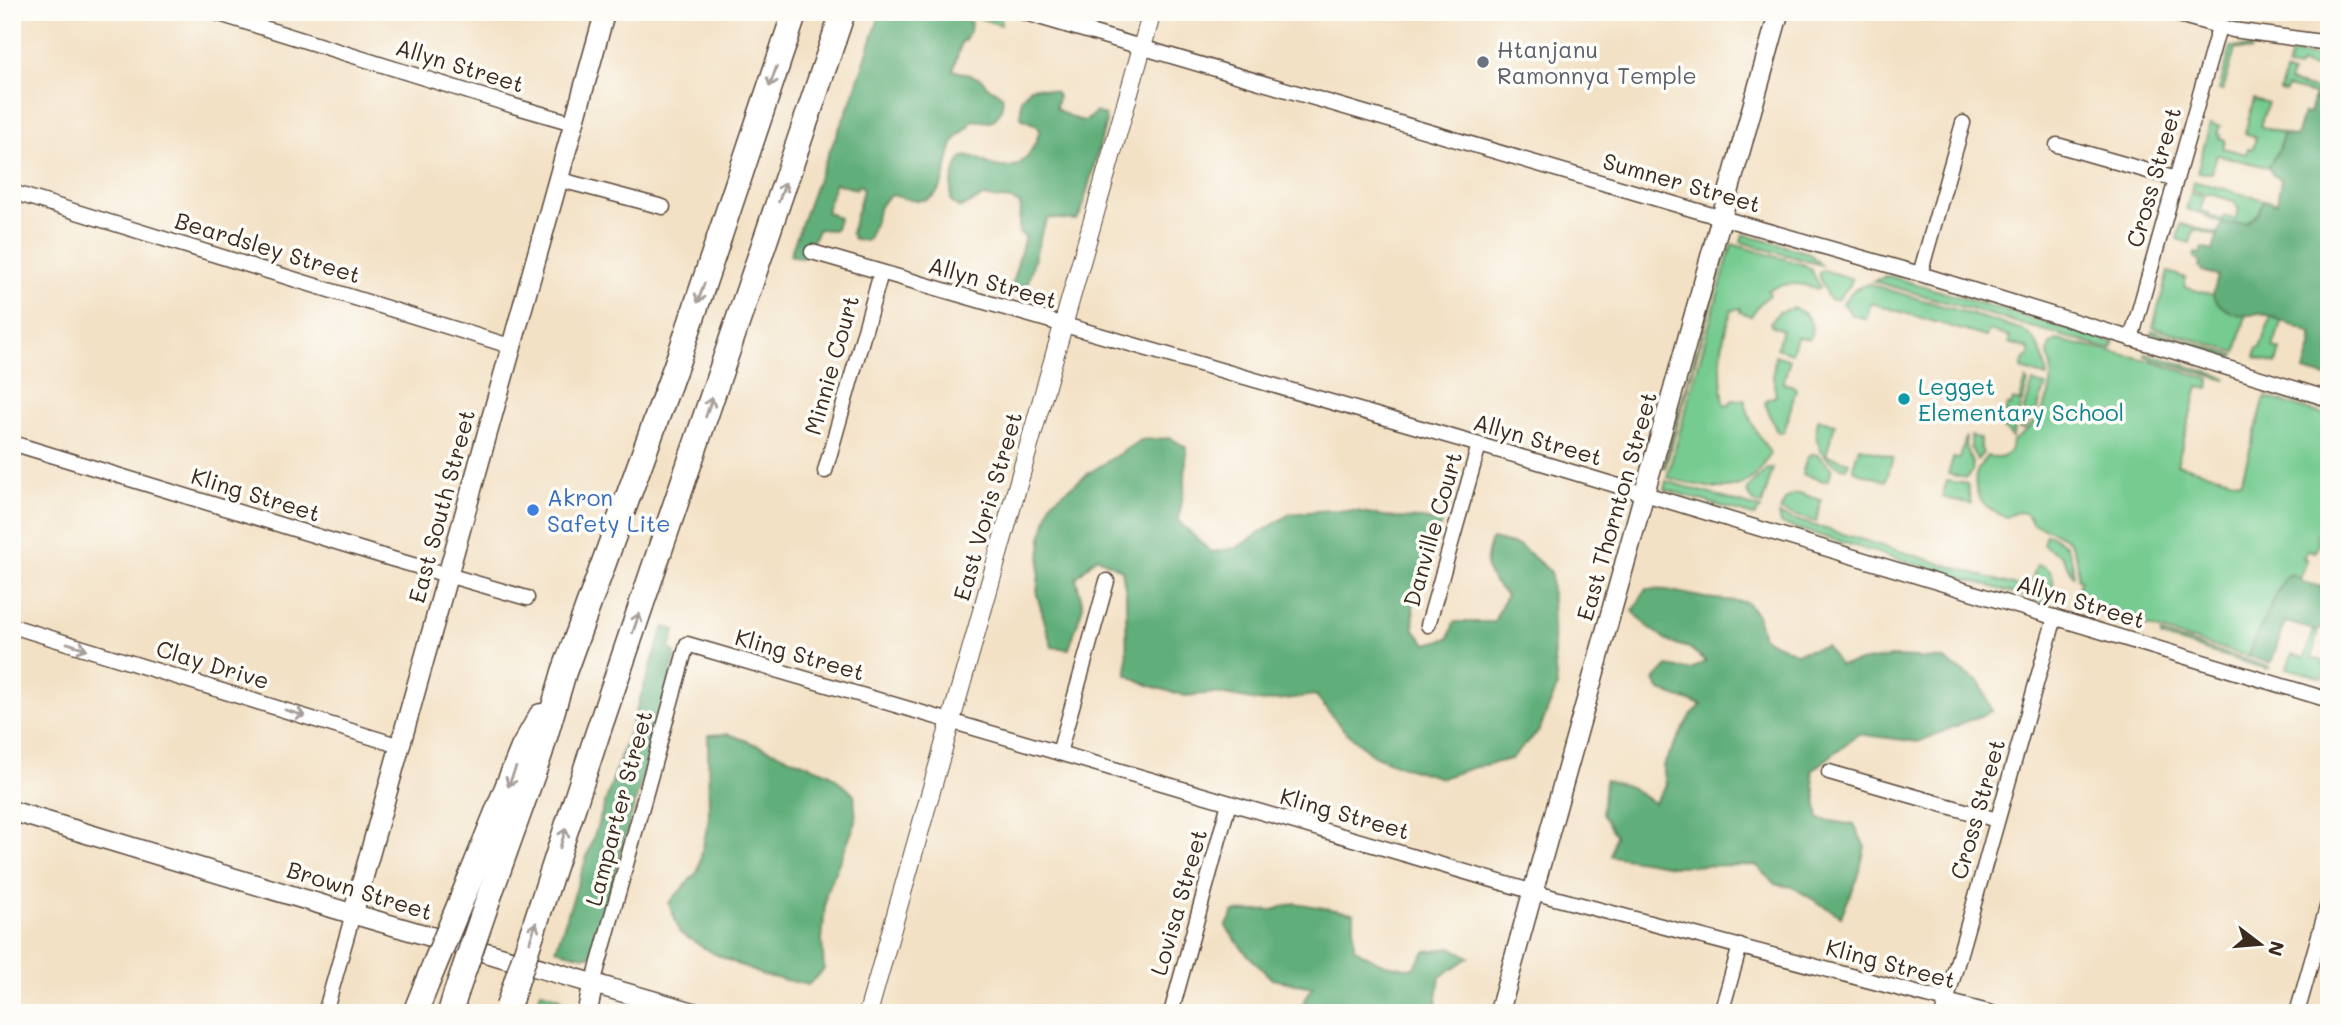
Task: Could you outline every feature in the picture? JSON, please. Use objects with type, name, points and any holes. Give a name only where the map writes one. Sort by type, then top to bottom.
[{"type":"highway","points":[[415,1013],[427,983],[480,887],[540,754],[564,672],[679,357],[795,12]]},
{"type":"highway","points":[[507,1011],[597,735],[843,12]]},
{"type":"highway","points":[[453,1003],[480,887]]},
{"type":"main road","name":"East South Street","points":[[353,914],[605,12]]},
{"type":"main road","name":"East Thornton Street","points":[[1499,1013],[1779,12]]},
{"type":"main road","name":"Brown Street","points":[[12,811],[695,1013]]},
{"type":"main road","points":[[587,1013],[593,984]]},
{"type":"street","name":"Allyn Street","points":[[213,12],[573,123]]},
{"type":"street","name":"Sumner Street","points":[[1022,12],[1920,274],[2329,399]]},
{"type":"street","name":"East Voris Street","points":[[868,1013],[1152,12]]},
{"type":"street","points":[[2168,12],[2219,27],[2329,43]]},
{"type":"street","name":"Cross Street","points":[[2131,339],[2219,27]]},
{"type":"street","points":[[1920,274],[1963,123]]},
{"type":"street","points":[[2057,145],[2176,179]]},
{"type":"street","points":[[557,179],[663,207]]},
{"type":"street","name":"Beardsley Street","points":[[12,192],[510,346]]},
{"type":"street","name":"Allyn Street","points":[[812,253],[1479,445],[2329,700]]},
{"type":"street","name":"Minnie Court","points":[[825,471],[881,273]]},
{"type":"street","name":"Kling Street","points":[[12,443],[527,598]]},
{"type":"street","name":"Danville Court","points":[[1428,625],[1479,445]]},
{"type":"street","points":[[1059,753],[1107,582]]},
{"type":"street","name":"Cross Street","points":[[1945,1007],[2055,617]]},
{"type":"street","name":"Clay Drive","points":[[12,626],[400,746]]},
{"type":"street","name":"Kling Street","points":[[687,644],[1533,892],[1740,946],[1945,1007],[1992,1013]]},
{"type":"street","name":"Lamparter Street","points":[[593,984],[687,644]]},
{"type":"street","points":[[1829,772],[1997,820]]},
{"type":"street","name":"Lovisa Street","points":[[1171,1013],[1229,803]]},
{"type":"street","points":[[2297,1013],[2329,900]]},
{"type":"street","name":"East South Street","points":[[325,1013],[353,914]]},
{"type":"street","points":[[1721,1013],[1740,946]]},
{"type":"green space","points":[[881,12],[946,12],[971,22],[970,31],[962,41],[953,70],[983,79],[986,86],[1002,95],[1000,110],[990,122],[973,120],[957,137],[938,192],[923,200],[891,195],[885,199],[866,241],[854,239],[851,233],[862,186],[859,185],[856,189],[835,183],[826,212],[839,218],[836,228],[819,229],[802,258],[790,255],[819,176],[851,101]]},
{"type":"green space","points":[[960,12],[987,12],[1001,16],[1001,25]]},
{"type":"green space","points":[[2231,47],[2251,48],[2251,51],[2235,49],[2223,91],[2219,90]]},
{"type":"green space","points":[[2291,54],[2329,58],[2329,86],[2320,98],[2313,100],[2315,94],[2287,87],[2285,92],[2280,91],[2285,72],[2292,74],[2289,82],[2322,91],[2328,72],[2301,64],[2298,69],[2287,67]]},
{"type":"green space","points":[[2329,86],[2329,378],[2304,371],[2311,347],[2311,334],[2263,314],[2239,314],[2223,308],[2213,295],[2218,276],[2202,271],[2200,263],[2194,257],[2195,253],[2200,254],[2202,248],[2213,251],[2223,224],[2247,223],[2259,212],[2264,200],[2277,203],[2281,179],[2273,175],[2268,167],[2279,150],[2283,134],[2296,137],[2303,113],[2309,114],[2313,100],[2320,98]]},
{"type":"green space","points":[[1030,88],[1056,92],[1056,107],[1065,114],[1086,121],[1096,112],[1105,116],[1106,122],[1081,213],[1076,220],[1048,218],[1027,286],[1024,288],[1012,284],[1025,236],[1019,233],[1020,204],[1012,200],[983,197],[960,208],[951,202],[951,190],[955,172],[963,157],[973,157],[999,167],[1008,167],[1016,165],[1028,156],[1040,130],[1021,118],[1021,99]]},
{"type":"green space","points":[[2254,99],[2268,103],[2260,126],[2283,134],[2279,150],[2268,167],[2217,155],[2211,173],[2197,172],[2210,124],[2220,127],[2217,134],[2225,140],[2223,148],[2246,154],[2248,148],[2253,149],[2256,138],[2245,133]]},
{"type":"green space","points":[[2194,182],[2264,200],[2260,211],[2252,220],[2241,224],[2220,222],[2186,209],[2191,193],[2204,197],[2200,211],[2223,220],[2224,216],[2236,219],[2239,208],[2236,202],[2191,190]]},
{"type":"green space","points":[[2181,224],[2218,234],[2217,236],[2194,229],[2190,243],[2177,239]]},
{"type":"green space","points":[[1743,234],[1809,253],[1821,265],[1741,242]]},
{"type":"green space","points":[[1732,244],[1805,265],[1811,270],[1820,287],[1817,289],[1799,284],[1780,285],[1768,290],[1770,295],[1751,316],[1740,312],[1740,308],[1732,310],[1721,356],[1724,404],[1729,406],[1731,401],[1744,399],[1752,424],[1770,453],[1761,469],[1751,479],[1726,488],[1712,488],[1667,477]]},
{"type":"green space","points":[[1726,246],[1665,468],[1663,468]]},
{"type":"green space","points":[[1824,270],[1852,279],[1837,300],[1827,296],[1819,274]]},
{"type":"green space","points":[[2168,272],[2186,278],[2184,287],[2213,295],[2227,309],[2246,315],[2236,352],[2153,327]]},
{"type":"green space","points":[[1889,276],[2114,343],[2112,349],[2101,347],[1873,281]]},
{"type":"green space","points":[[1869,284],[2023,330],[2037,344],[2043,356],[2047,377],[2021,369],[2024,359],[2029,356],[2029,349],[2009,343],[2010,337],[1988,331],[1986,337],[1871,303],[1866,319],[1852,315],[1843,303],[1853,290]]},
{"type":"green space","points":[[1793,308],[1806,316],[1812,329],[1809,339],[1797,337],[1792,353],[1777,348],[1782,330],[1770,323],[1779,312]]},
{"type":"green space","points":[[2271,316],[2281,322],[2273,348],[2280,350],[2276,364],[2255,357]]},
{"type":"green space","points":[[2153,331],[2234,355],[2233,358],[2152,334]]},
{"type":"green space","points":[[2057,340],[2139,358],[2210,379],[2209,389],[2198,387],[2177,464],[2241,482],[2265,397],[2329,416],[2328,526],[2323,526],[2316,537],[2319,543],[2315,552],[2308,550],[2303,558],[2307,560],[2300,580],[2297,577],[2285,577],[2247,656],[2075,605],[2081,580],[2078,579],[2076,556],[2068,541],[2053,531],[2032,524],[2025,514],[2019,512],[2007,517],[1997,513],[1982,501],[1977,493],[1976,475],[1987,456],[2004,457],[2010,451],[2012,442],[2029,428],[2047,401],[2051,379],[2048,349],[2051,343]]},
{"type":"green space","points":[[2146,353],[2227,378],[2226,380],[2156,360],[2145,356]]},
{"type":"green space","points":[[1775,355],[1790,360],[1783,383],[1796,389],[1784,432],[1780,433],[1776,430],[1765,403],[1767,399],[1776,396],[1773,375]]},
{"type":"green space","points":[[2026,380],[2028,383],[2012,438],[2001,428],[2007,405],[2011,406],[2013,400],[2019,402]]},
{"type":"green space","points":[[2033,382],[2046,386],[2036,412],[2023,429],[2019,428]]},
{"type":"green space","points":[[2268,390],[2329,408],[2329,411],[2266,393]]},
{"type":"green space","points":[[1817,419],[1835,424],[1826,455],[1849,462],[1846,468],[1831,462],[1821,450],[1816,435]]},
{"type":"green space","points":[[1966,436],[1972,470],[1965,478],[1948,474],[1953,458],[1960,459]]},
{"type":"green space","points":[[1971,436],[1980,439],[1983,453],[1977,460],[1971,448]]},
{"type":"green space","points":[[1171,438],[1187,448],[1178,521],[1211,552],[1236,548],[1290,514],[1328,510],[1356,511],[1439,522],[1441,524],[1413,601],[1414,630],[1427,644],[1449,638],[1454,622],[1494,622],[1506,595],[1487,570],[1487,556],[1492,539],[1520,546],[1551,572],[1557,687],[1539,731],[1511,759],[1441,778],[1373,755],[1342,728],[1315,695],[1263,702],[1214,693],[1186,696],[1151,686],[1127,675],[1126,594],[1122,570],[1097,557],[1076,578],[1083,606],[1069,649],[1052,647],[1037,595],[1042,537],[1051,502],[1089,473],[1141,440]]},
{"type":"green space","points":[[1859,447],[1893,457],[1886,481],[1854,471]]},
{"type":"green space","points":[[1812,454],[1818,455],[1832,469],[1828,480],[1802,474],[1807,458]]},
{"type":"green space","points":[[1773,468],[1762,505],[1759,504],[1749,497],[1748,488],[1766,470]]},
{"type":"green space","points":[[1666,481],[1761,509],[1754,516],[1664,489]]},
{"type":"green space","points":[[1947,481],[1967,484],[1971,504],[1942,497]]},
{"type":"green space","points":[[1795,494],[1821,500],[1816,522],[1780,511],[1786,499]]},
{"type":"green space","points":[[1779,515],[2050,596],[2046,603],[1781,524]]},
{"type":"green space","points":[[2046,534],[2060,540],[2068,550],[2074,577],[2062,556],[2043,545]]},
{"type":"green space","points":[[2037,565],[2047,568],[2052,574],[2052,592],[2030,586]]},
{"type":"green space","points":[[2291,574],[2302,582],[2322,587],[2321,592],[2329,594],[2329,627],[2323,626],[2318,631],[2285,622],[2271,663],[2247,656],[2285,577]]},
{"type":"green space","points":[[1646,589],[1746,602],[1757,615],[1763,638],[1796,653],[1826,646],[1839,665],[1891,657],[1943,659],[1980,683],[1992,711],[1918,742],[1858,734],[1812,771],[1819,819],[1854,825],[1865,847],[1858,878],[1841,916],[1792,887],[1775,884],[1756,865],[1673,866],[1611,856],[1615,835],[1602,814],[1605,780],[1630,787],[1654,803],[1666,785],[1663,766],[1691,715],[1702,705],[1660,691],[1654,680],[1667,666],[1691,670],[1706,661],[1689,648],[1670,642],[1649,628],[1633,611]]},
{"type":"green space","points":[[664,627],[675,630],[670,649],[675,653],[675,660],[594,949],[591,956],[583,956],[556,949]]},
{"type":"green space","points":[[2314,630],[2318,631],[2312,658],[2323,661],[2322,665],[2326,666],[2323,678],[2287,668],[2292,654],[2305,658]]},
{"type":"green space","points":[[2161,634],[2270,667],[2267,669],[2161,637]]},
{"type":"green space","points":[[729,734],[829,773],[854,794],[856,822],[826,893],[822,940],[824,969],[808,985],[762,975],[713,953],[680,933],[669,903],[698,871],[709,817],[708,735]]},
{"type":"green space","points":[[1295,903],[1354,913],[1354,948],[1380,963],[1412,969],[1426,951],[1453,948],[1469,957],[1440,977],[1435,1011],[1444,1013],[1298,1013],[1312,987],[1272,979],[1244,951],[1226,927],[1234,912],[1273,910]]},
{"type":"green space","points":[[541,992],[561,998],[569,1013],[534,1013]]},
{"type":"place","name":"Htanjanu Ramonnya Temple","points":[[1483,62]]},
{"type":"place","name":"Legget Elementary School","points":[[1904,399]]},
{"type":"place","name":"Akron Safety Lite","points":[[533,510]]}]
